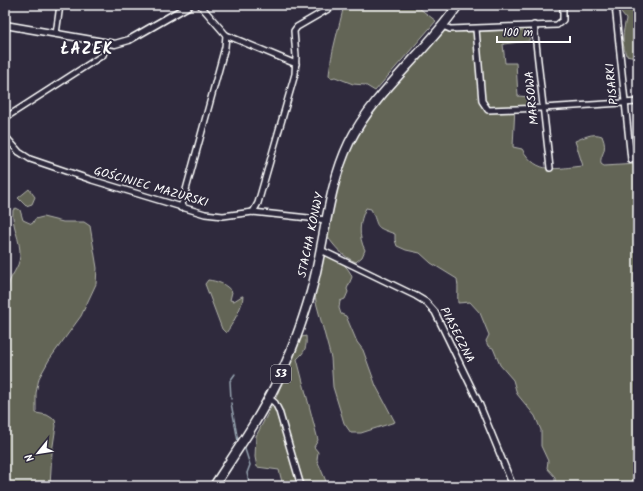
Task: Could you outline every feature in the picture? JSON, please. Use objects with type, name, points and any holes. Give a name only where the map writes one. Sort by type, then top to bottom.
[{"type":"main road","name":"STACHA KONWY","points":[[214,486],[269,398],[286,363],[299,327],[321,250],[339,168],[358,127],[374,105],[443,26],[458,5]]},
{"type":"street","points":[[56,34],[60,5]]},
{"type":"street","points":[[5,25],[107,43],[122,43],[190,5]]},
{"type":"street","points":[[200,5],[226,35],[296,64]]},
{"type":"street","points":[[253,212],[258,203],[285,114],[295,74],[296,64],[294,36],[296,29],[336,5]]},
{"type":"street","points":[[443,26],[450,30],[557,25],[561,23],[563,5]]},
{"type":"street","name":"PISARKI","points":[[615,5],[630,160]]},
{"type":"street","name":"MARSOWA","points":[[534,25],[550,168]]},
{"type":"street","points":[[476,29],[482,101],[484,106],[492,111],[638,102]]},
{"type":"street","points":[[181,208],[225,47],[226,35]]},
{"type":"street","points":[[5,118],[103,55],[107,43]]},
{"type":"street","name":"GOŚCINIEC MAZURSKI","points":[[5,136],[19,152],[30,159],[181,208],[218,216],[253,212],[327,220]]},
{"type":"street","name":"PIASECZNA","points":[[321,250],[416,296],[426,302],[435,312],[479,403],[513,486]]},
{"type":"street","points":[[269,398],[275,403],[279,411],[301,486]]},
{"type":"green space","points":[[344,5],[415,5],[436,21],[375,91],[365,85],[353,84],[335,77],[331,78],[329,75],[333,49]]},
{"type":"green space","points":[[627,5],[638,5],[638,57],[626,55],[624,50],[623,37],[626,19],[621,13]]},
{"type":"green space","points":[[526,29],[530,33],[529,41],[503,44],[505,63],[516,63],[518,96],[530,97],[531,105],[515,106],[513,147],[522,149],[528,158],[541,167],[556,169],[583,166],[575,141],[588,136],[598,135],[602,136],[605,146],[601,158],[601,164],[604,166],[638,164],[638,486],[552,486],[555,484],[555,477],[547,468],[548,461],[541,446],[541,430],[535,416],[517,394],[513,380],[500,365],[493,348],[488,346],[486,341],[489,335],[480,313],[470,302],[458,303],[457,279],[431,263],[420,253],[406,250],[397,246],[395,234],[378,226],[371,209],[366,208],[362,218],[360,234],[365,250],[362,257],[356,262],[351,260],[336,248],[327,236],[340,172],[351,146],[368,118],[445,31],[472,32]]},
{"type":"green space","points":[[29,189],[35,197],[32,204],[26,206],[18,198]]},
{"type":"green space","points":[[16,208],[20,210],[23,220],[32,224],[35,219],[43,217],[63,222],[84,222],[90,226],[97,268],[96,284],[81,316],[49,360],[39,378],[36,393],[36,413],[47,415],[55,420],[56,426],[52,452],[50,486],[5,486],[5,303],[9,283],[18,265],[20,256],[13,216],[13,210]]},
{"type":"green space","points":[[323,256],[328,256],[341,262],[348,269],[352,277],[347,289],[348,292],[345,299],[340,301],[339,308],[341,314],[346,316],[357,342],[363,350],[376,386],[395,422],[361,433],[351,433],[344,423],[333,387],[331,358],[315,293]]},
{"type":"green space","points":[[208,280],[221,283],[230,289],[232,292],[230,300],[234,301],[243,296],[239,310],[226,333],[222,329],[205,284]]},
{"type":"green space","points":[[306,336],[305,349],[297,359],[318,440],[314,447],[318,452],[317,460],[328,486],[283,486],[279,470],[257,467],[255,457],[256,436],[276,398],[297,343],[302,337]]},
{"type":"waterway","points":[[231,399],[230,381],[235,374]]},
{"type":"waterway","points":[[231,403],[238,441]]},
{"type":"waterway","points":[[244,446],[250,465],[247,473],[250,486]]},
{"type":"district","name":"ŁAZEK","points":[[87,49]]}]
